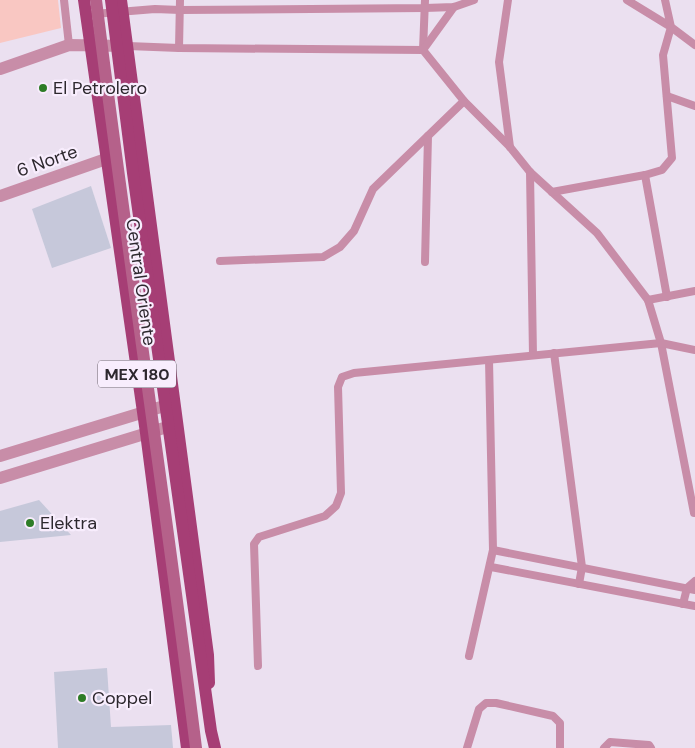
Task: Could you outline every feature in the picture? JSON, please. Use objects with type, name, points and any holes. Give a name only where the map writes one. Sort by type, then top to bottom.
[{"type":"main road","name":"Central Oriente","points":[[84,0],[146,433],[187,748]]},
{"type":"main road","points":[[96,0],[175,578],[196,748]]},
{"type":"main road","points":[[111,0],[136,193],[214,748]]},
{"type":"main road","name":"Central Oriente","points":[[122,6],[208,655],[214,748]]},
{"type":"street","points":[[0,68],[69,45],[128,46]]},
{"type":"street","name":"6 Norte","points":[[0,196],[106,159]]},
{"type":"street","points":[[0,456],[174,403]]},
{"type":"street","points":[[0,478],[177,424]]},
{"type":"lane","points":[[64,0],[69,45]]},
{"type":"lane","points":[[179,48],[180,0]]},
{"type":"lane","points":[[86,15],[122,6],[180,10],[425,4],[454,7],[474,0]]},
{"type":"lane","points":[[508,0],[499,62],[510,146]]},
{"type":"lane","points":[[628,0],[671,27],[695,45]]},
{"type":"lane","points":[[552,192],[662,170],[672,158],[663,55],[671,27],[665,0]]},
{"type":"lane","points":[[425,4],[423,50],[464,101],[510,146],[530,172],[597,233],[648,300],[661,343],[695,516]]},
{"type":"lane","points":[[423,50],[454,7]]},
{"type":"lane","points":[[128,46],[423,50]]},
{"type":"lane","points":[[667,96],[695,108]]},
{"type":"lane","points":[[220,261],[322,257],[340,247],[354,231],[373,189],[464,101]]},
{"type":"lane","points":[[425,262],[428,136]]},
{"type":"lane","points":[[530,172],[533,355]]},
{"type":"lane","points":[[644,175],[667,297]]},
{"type":"lane","points":[[648,300],[695,291]]},
{"type":"lane","points":[[258,666],[254,544],[259,537],[325,516],[336,506],[341,493],[338,387],[342,377],[354,373],[661,343],[695,350]]},
{"type":"lane","points":[[554,353],[582,567],[579,584]]},
{"type":"lane","points":[[469,656],[493,550],[488,360]]},
{"type":"lane","points":[[493,550],[691,589]]},
{"type":"lane","points":[[490,567],[695,606]]},
{"type":"lane","points":[[683,604],[695,581]]},
{"type":"lane","points":[[467,748],[479,709],[486,703],[496,703],[553,716],[560,723],[560,748]]},
{"type":"lane","points":[[604,748],[610,742],[649,745],[651,748]]},
{"type":"shaded area","points":[[0,0],[58,0],[61,28],[0,43]]},
{"type":"building","points":[[91,186],[111,248],[52,268],[32,209]]},
{"type":"building","name":"Elektra","points":[[39,500],[71,535],[0,542],[0,511]]},
{"type":"building","name":"Coppel","points":[[107,668],[111,727],[171,725],[173,748],[58,748],[54,672]]},
{"type":"place","name":"El Petrolero","points":[[43,88]]},
{"type":"place","name":"Elektra","points":[[30,523]]},
{"type":"place","name":"Coppel","points":[[82,698]]}]
